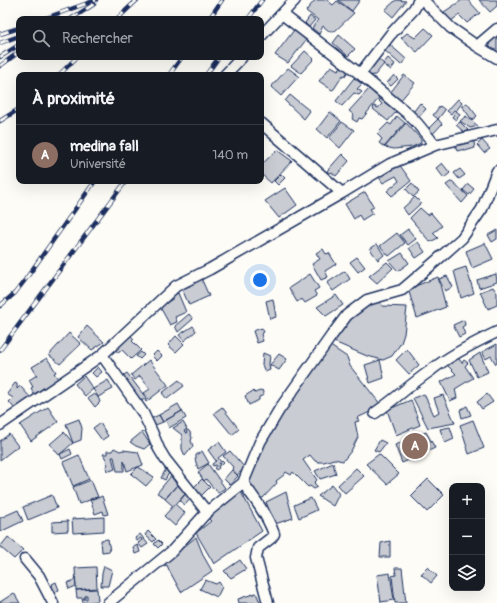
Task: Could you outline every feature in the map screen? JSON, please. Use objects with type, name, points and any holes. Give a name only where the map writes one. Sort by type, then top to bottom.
[{"type":"street","points":[[264,33],[295,0]]},
{"type":"street","points":[[360,74],[390,35],[414,9],[419,0]]},
{"type":"street","points":[[423,0],[451,28],[497,58]]},
{"type":"street","points":[[282,14],[360,74],[417,123],[435,145]]},
{"type":"street","points":[[477,46],[497,29]]},
{"type":"street","points":[[228,72],[239,60]]},
{"type":"street","points":[[264,126],[342,193]]},
{"type":"street","points":[[0,425],[102,356],[176,286],[210,269],[390,164],[435,145],[497,130]]},
{"type":"street","points":[[108,603],[172,551],[207,512],[243,483],[260,442],[279,410],[332,334],[348,315],[367,300],[402,290],[462,238],[482,209],[497,170]]},
{"type":"street","points":[[375,412],[431,370],[463,349],[497,332]]},
{"type":"street","points":[[102,356],[144,414],[159,449],[165,459],[207,512]]},
{"type":"street","points":[[243,483],[260,505],[274,534],[258,548],[256,558],[268,603]]},
{"type":"street","points":[[25,559],[39,576],[53,603]]},
{"type":"building","points":[[315,0],[327,0],[333,5],[337,1],[354,13],[335,31],[329,31],[323,26],[319,34],[312,28],[318,20],[306,11]]},
{"type":"building","points":[[338,0],[360,0],[352,11]]},
{"type":"building","points":[[396,0],[406,1],[393,17],[385,10]]},
{"type":"building","points":[[462,0],[468,0],[480,13],[467,23],[459,15],[451,21],[444,12]]},
{"type":"building","points":[[479,0],[497,0],[497,6],[490,12]]},
{"type":"building","points":[[310,16],[315,20],[309,27],[305,23]]},
{"type":"building","points":[[425,28],[433,35],[417,52],[401,38],[407,33],[415,38]]},
{"type":"building","points":[[294,30],[306,40],[288,63],[275,55]]},
{"type":"building","points":[[497,33],[497,54],[490,51],[489,40]]},
{"type":"building","points":[[339,35],[355,49],[348,56],[333,43]]},
{"type":"building","points":[[388,43],[406,59],[401,65],[383,49]]},
{"type":"building","points":[[305,51],[314,59],[301,73],[291,66]]},
{"type":"building","points":[[375,56],[384,64],[375,75],[366,76]]},
{"type":"building","points":[[388,58],[395,64],[391,70],[383,64]]},
{"type":"building","points":[[331,66],[338,70],[342,66],[348,71],[345,76],[343,75],[332,90],[319,81]]},
{"type":"building","points":[[288,68],[299,76],[281,96],[271,87]]},
{"type":"building","points":[[394,75],[398,79],[391,86],[387,83]]},
{"type":"building","points":[[404,75],[415,83],[400,101],[390,93]]},
{"type":"building","points":[[354,78],[362,84],[357,89],[362,92],[359,95],[354,93],[342,106],[336,101]]},
{"type":"building","points":[[369,89],[379,98],[362,119],[359,118],[357,122],[352,119],[354,115],[349,111]]},
{"type":"building","points":[[290,95],[310,111],[304,119],[285,101]]},
{"type":"building","points":[[381,99],[396,112],[388,121],[373,109],[374,106],[378,108],[382,104],[379,101]]},
{"type":"building","points":[[458,99],[462,103],[456,111],[454,110],[451,114],[447,111]]},
{"type":"building","points":[[420,103],[426,109],[417,119],[411,115]]},
{"type":"building","points":[[467,103],[477,116],[472,120],[462,106]]},
{"type":"building","points":[[440,106],[445,110],[438,119],[433,115]]},
{"type":"building","points":[[456,111],[460,114],[456,120],[452,117]]},
{"type":"building","points":[[330,112],[341,121],[327,138],[317,129]]},
{"type":"building","points":[[397,116],[405,123],[384,147],[379,143],[382,139],[377,134],[388,123],[391,125]]},
{"type":"building","points":[[466,116],[478,126],[470,128],[460,121]]},
{"type":"building","points":[[438,119],[442,124],[431,136],[426,131]]},
{"type":"building","points":[[342,122],[354,130],[340,148],[329,138]]},
{"type":"building","points":[[460,122],[468,130],[464,132],[456,125]]},
{"type":"building","points":[[406,123],[421,139],[421,143],[412,147],[394,149],[385,147]]},
{"type":"building","points":[[473,137],[475,148],[465,151],[465,149],[457,151],[455,143]]},
{"type":"building","points":[[482,140],[490,149],[484,153],[477,145]]},
{"type":"building","points":[[277,150],[292,161],[271,183],[264,177],[264,162]]},
{"type":"building","points":[[342,154],[349,161],[336,176],[331,172],[329,174],[327,171]]},
{"type":"building","points":[[442,163],[450,173],[444,178],[436,168]]},
{"type":"building","points":[[399,164],[411,181],[392,196],[387,191],[399,181],[396,176],[383,183],[378,176]]},
{"type":"building","points":[[460,169],[465,175],[459,179],[454,173]]},
{"type":"building","points":[[281,174],[285,178],[278,185],[274,181]]},
{"type":"building","points":[[452,181],[468,196],[462,203],[446,185]]},
{"type":"building","points":[[412,183],[419,192],[413,197],[406,189]]},
{"type":"building","points":[[468,184],[474,189],[469,195],[463,190]]},
{"type":"building","points":[[285,188],[297,205],[279,218],[265,201]]},
{"type":"building","points":[[365,192],[374,207],[370,209],[373,213],[362,220],[359,215],[354,219],[345,204]]},
{"type":"building","points":[[415,197],[421,203],[408,215],[403,208]]},
{"type":"building","points":[[420,208],[428,215],[431,213],[442,226],[433,233],[438,238],[430,242],[410,218]]},
{"type":"building","points":[[408,229],[416,239],[408,245],[400,235]]},
{"type":"building","points":[[497,230],[497,239],[492,242],[488,235]]},
{"type":"building","points":[[397,233],[405,243],[389,256],[380,246]]},
{"type":"building","points":[[418,242],[425,252],[416,258],[409,248]]},
{"type":"building","points":[[485,243],[493,259],[472,268],[466,251]]},
{"type":"building","points":[[377,244],[384,255],[378,260],[370,249]]},
{"type":"building","points":[[323,249],[326,254],[329,253],[336,264],[325,271],[328,277],[321,280],[312,264],[320,259],[316,253]]},
{"type":"building","points":[[402,253],[409,263],[398,271],[389,261]]},
{"type":"building","points":[[357,257],[365,267],[358,272],[350,262]]},
{"type":"building","points":[[387,262],[393,268],[377,283],[369,276]]},
{"type":"building","points":[[466,267],[474,293],[461,298],[454,271]]},
{"type":"building","points":[[345,271],[350,279],[333,291],[327,283]]},
{"type":"building","points":[[310,274],[319,288],[314,291],[317,296],[305,303],[302,299],[297,302],[289,288]]},
{"type":"building","points":[[496,274],[497,282],[479,288],[477,280]]},
{"type":"building","points":[[447,276],[453,287],[445,291],[439,279]]},
{"type":"building","points":[[438,277],[446,307],[417,318],[409,292],[413,287]]},
{"type":"building","points":[[201,278],[209,296],[189,305],[182,289],[190,286],[189,283]]},
{"type":"building","points":[[493,287],[497,293],[497,305],[488,309],[480,292]]},
{"type":"building","points":[[178,293],[186,312],[175,317],[177,322],[170,325],[160,307],[174,298],[172,296]]},
{"type":"building","points":[[336,295],[343,305],[326,316],[317,307]]},
{"type":"building","points":[[273,299],[276,317],[270,319],[266,301]]},
{"type":"building","points":[[379,299],[382,306],[407,307],[404,334],[401,343],[392,356],[383,360],[367,356],[334,342],[331,337],[363,305]]},
{"type":"building","points":[[189,314],[193,319],[178,332],[175,326]]},
{"type":"building","points":[[464,320],[465,325],[462,327],[465,334],[459,337],[453,325]]},
{"type":"building","points":[[87,326],[104,342],[92,350],[78,337]]},
{"type":"building","points":[[193,326],[196,331],[184,341],[179,335]]},
{"type":"building","points":[[262,328],[264,332],[261,334],[263,341],[257,343],[253,331]]},
{"type":"building","points":[[69,333],[81,344],[60,364],[49,355]]},
{"type":"building","points":[[129,334],[134,339],[132,341],[141,350],[131,359],[122,350],[118,353],[114,348]]},
{"type":"building","points":[[176,336],[184,344],[176,352],[168,345]]},
{"type":"building","points":[[497,344],[496,364],[491,356],[486,359],[482,352]]},
{"type":"building","points":[[329,345],[347,357],[350,366],[381,405],[357,418],[359,421],[355,422],[358,437],[351,451],[343,461],[334,459],[319,462],[315,461],[310,455],[303,460],[317,480],[314,483],[318,487],[314,489],[310,486],[308,487],[293,472],[291,475],[286,472],[276,481],[277,483],[263,498],[259,498],[248,480],[272,423],[315,368]]},
{"type":"building","points":[[407,349],[419,365],[409,374],[396,360]]},
{"type":"building","points":[[157,351],[162,356],[157,361],[152,356]]},
{"type":"building","points":[[141,352],[144,355],[140,359],[136,356]]},
{"type":"building","points":[[263,353],[270,356],[270,370],[265,372],[262,365]]},
{"type":"building","points":[[480,353],[488,372],[477,377],[469,360]]},
{"type":"building","points":[[279,354],[287,359],[279,370],[270,365]]},
{"type":"building","points":[[456,355],[462,363],[464,360],[468,363],[465,366],[473,378],[455,389],[457,398],[450,401],[441,382],[456,374],[447,365]]},
{"type":"building","points":[[47,358],[56,372],[54,373],[58,379],[34,394],[31,388],[33,387],[29,380],[37,375],[32,367]]},
{"type":"building","points":[[149,360],[168,385],[146,402],[145,400],[148,398],[144,393],[150,389],[140,376],[135,380],[131,375]]},
{"type":"building","points":[[380,360],[384,378],[370,383],[365,365]]},
{"type":"building","points":[[98,367],[102,372],[96,377],[92,373]]},
{"type":"building","points":[[127,373],[146,398],[140,402],[121,377]]},
{"type":"building","points":[[84,376],[93,389],[85,396],[75,384]]},
{"type":"building","points":[[108,380],[113,389],[98,397],[93,389]]},
{"type":"building","points":[[179,380],[184,386],[167,399],[162,393]]},
{"type":"building","points":[[15,383],[17,384],[17,389],[20,386],[31,398],[15,409],[9,402],[13,398],[7,394]]},
{"type":"building","points":[[262,390],[264,395],[259,397],[259,400],[249,405],[245,396],[253,391],[255,393]]},
{"type":"building","points":[[94,394],[98,397],[100,402],[95,407],[88,398]]},
{"type":"building","points":[[424,394],[434,415],[439,412],[434,398],[443,395],[455,423],[428,428],[413,398]]},
{"type":"building","points":[[487,394],[493,402],[482,409],[477,402]]},
{"type":"building","points":[[411,400],[420,425],[396,435],[387,410]]},
{"type":"building","points":[[178,404],[182,411],[163,422],[159,415]]},
{"type":"building","points":[[467,406],[471,415],[462,418],[460,410]]},
{"type":"building","points":[[48,407],[58,422],[31,441],[20,425]]},
{"type":"building","points":[[222,407],[239,429],[232,435],[214,413]]},
{"type":"building","points":[[182,411],[186,418],[169,428],[166,420]]},
{"type":"building","points":[[159,415],[163,422],[153,426],[150,419]]},
{"type":"building","points":[[79,419],[82,428],[81,440],[73,443],[66,424]]},
{"type":"building","points":[[473,420],[484,448],[469,454],[460,425]]},
{"type":"building","points":[[183,422],[187,429],[184,431],[187,433],[186,431],[188,430],[190,432],[193,446],[185,456],[182,449],[182,435],[173,428]]},
{"type":"building","points":[[100,423],[108,436],[102,440],[93,428]]},
{"type":"building","points":[[450,427],[454,439],[445,443],[440,429]]},
{"type":"building","points":[[64,432],[73,443],[59,455],[50,444]]},
{"type":"building","points":[[142,432],[150,444],[144,449],[130,442]]},
{"type":"building","points":[[426,432],[435,448],[402,463],[395,445]]},
{"type":"building","points":[[9,434],[18,446],[0,460],[0,441]]},
{"type":"building","points":[[380,440],[386,443],[379,452],[374,450]]},
{"type":"building","points":[[219,442],[226,452],[218,458],[224,463],[222,465],[219,463],[219,468],[216,470],[214,468],[216,465],[213,466],[212,464],[216,461],[208,450]]},
{"type":"building","points":[[114,448],[120,451],[138,452],[143,465],[127,471],[124,461],[124,471],[117,471],[114,457],[112,457],[115,469],[107,471],[106,466],[108,465],[103,454],[107,454],[107,451],[112,451]]},
{"type":"building","points":[[70,449],[72,454],[62,459],[60,454]]},
{"type":"building","points":[[202,451],[209,463],[198,469],[195,459],[196,455]]},
{"type":"building","points":[[230,451],[245,468],[237,475],[232,469],[233,467],[223,456]]},
{"type":"building","points":[[379,454],[399,474],[387,484],[366,464]]},
{"type":"building","points":[[79,455],[89,479],[73,486],[63,462]]},
{"type":"building","points":[[333,463],[336,474],[320,479],[315,471]]},
{"type":"building","points":[[208,464],[225,488],[218,493],[206,479],[204,481],[198,472]]},
{"type":"building","points":[[138,467],[154,477],[146,486],[131,474]]},
{"type":"building","points":[[356,468],[364,476],[345,493],[338,485]]},
{"type":"building","points":[[166,469],[169,473],[165,480],[161,478]]},
{"type":"building","points":[[232,470],[238,476],[230,485],[224,479]]},
{"type":"building","points":[[171,476],[177,485],[166,498],[157,493]]},
{"type":"building","points":[[202,479],[210,487],[200,497],[192,489]]},
{"type":"building","points":[[428,479],[444,495],[427,512],[411,496]]},
{"type":"building","points":[[91,480],[98,497],[79,504],[73,487]]},
{"type":"building","points":[[177,485],[186,493],[173,506],[165,499]]},
{"type":"building","points":[[332,485],[339,494],[333,506],[318,496]]},
{"type":"building","points":[[241,492],[262,531],[214,564],[196,533],[211,521],[206,516]]},
{"type":"building","points":[[286,492],[293,518],[275,524],[266,502]]},
{"type":"building","points":[[186,493],[192,497],[185,505],[180,501]]},
{"type":"building","points":[[52,495],[57,508],[28,520],[23,507]]},
{"type":"building","points":[[102,496],[108,514],[104,515],[103,511],[95,514],[90,499]]},
{"type":"building","points":[[311,498],[317,510],[299,518],[294,505]]},
{"type":"building","points":[[175,504],[185,513],[175,526],[164,516]]},
{"type":"building","points":[[18,510],[23,521],[0,532],[0,518]]},
{"type":"building","points":[[104,517],[104,531],[73,533],[72,519]]},
{"type":"building","points":[[68,521],[68,531],[52,532],[52,522]]},
{"type":"building","points":[[148,531],[156,539],[153,542],[145,535]]},
{"type":"building","points":[[140,534],[148,544],[142,548],[138,543],[142,540],[141,538],[137,541],[135,538]]},
{"type":"building","points":[[8,537],[23,550],[14,559],[0,547]]},
{"type":"building","points":[[196,537],[204,557],[212,571],[181,592],[167,565],[165,566],[164,563]]},
{"type":"building","points":[[108,539],[110,551],[102,552],[101,540]]},
{"type":"building","points":[[158,540],[162,544],[158,548],[154,544]]},
{"type":"building","points":[[390,541],[390,557],[380,557],[381,543]]},
{"type":"building","points":[[138,545],[140,552],[135,554],[133,547]]},
{"type":"building","points":[[240,560],[246,569],[231,578],[224,571]]},
{"type":"building","points":[[104,566],[112,570],[108,586],[101,586]]},
{"type":"building","points":[[96,567],[97,588],[76,590],[75,568]]},
{"type":"building","points":[[428,567],[437,576],[431,583],[421,574]]},
{"type":"building","points":[[395,568],[402,568],[406,603],[395,603],[392,576],[396,575]]},
{"type":"building","points":[[390,573],[394,600],[381,602],[377,575]]},
{"type":"building","points":[[75,580],[76,586],[69,589],[67,583]]},
{"type":"building","points":[[205,580],[216,584],[219,582],[222,587],[217,597],[200,589]]},
{"type":"building","points":[[56,582],[59,590],[51,594],[47,586],[50,584],[51,586]]},
{"type":"building","points":[[97,589],[98,601],[83,603],[82,599],[87,599],[87,595],[85,598],[77,598],[76,590]]},
{"type":"building","points":[[14,593],[20,603],[0,603],[0,602]]},
{"type":"building","points":[[256,593],[260,602],[239,603],[238,599]]},
{"type":"railway","points":[[51,16],[96,0]]},
{"type":"railway","points":[[120,16],[137,0]]},
{"type":"railway","points":[[211,16],[222,0]]},
{"type":"railway","points":[[250,16],[262,0]]},
{"type":"railway","points":[[76,16],[94,4]]},
{"type":"railway","points":[[0,34],[16,29]]},
{"type":"railway","points":[[0,43],[16,37]]},
{"type":"railway","points":[[0,57],[16,47]]},
{"type":"railway","points":[[0,66],[16,54]]},
{"type":"railway","points":[[62,72],[74,60]]},
{"type":"railway","points":[[171,72],[180,60]]},
{"type":"railway","points":[[208,72],[217,60]]},
{"type":"railway","points":[[0,121],[16,111]]},
{"type":"railway","points":[[0,306],[15,293],[25,280],[93,184]]},
{"type":"railway","points":[[0,350],[124,184]]},
{"type":"place","name":"medina fall","points":[[415,446]]}]
